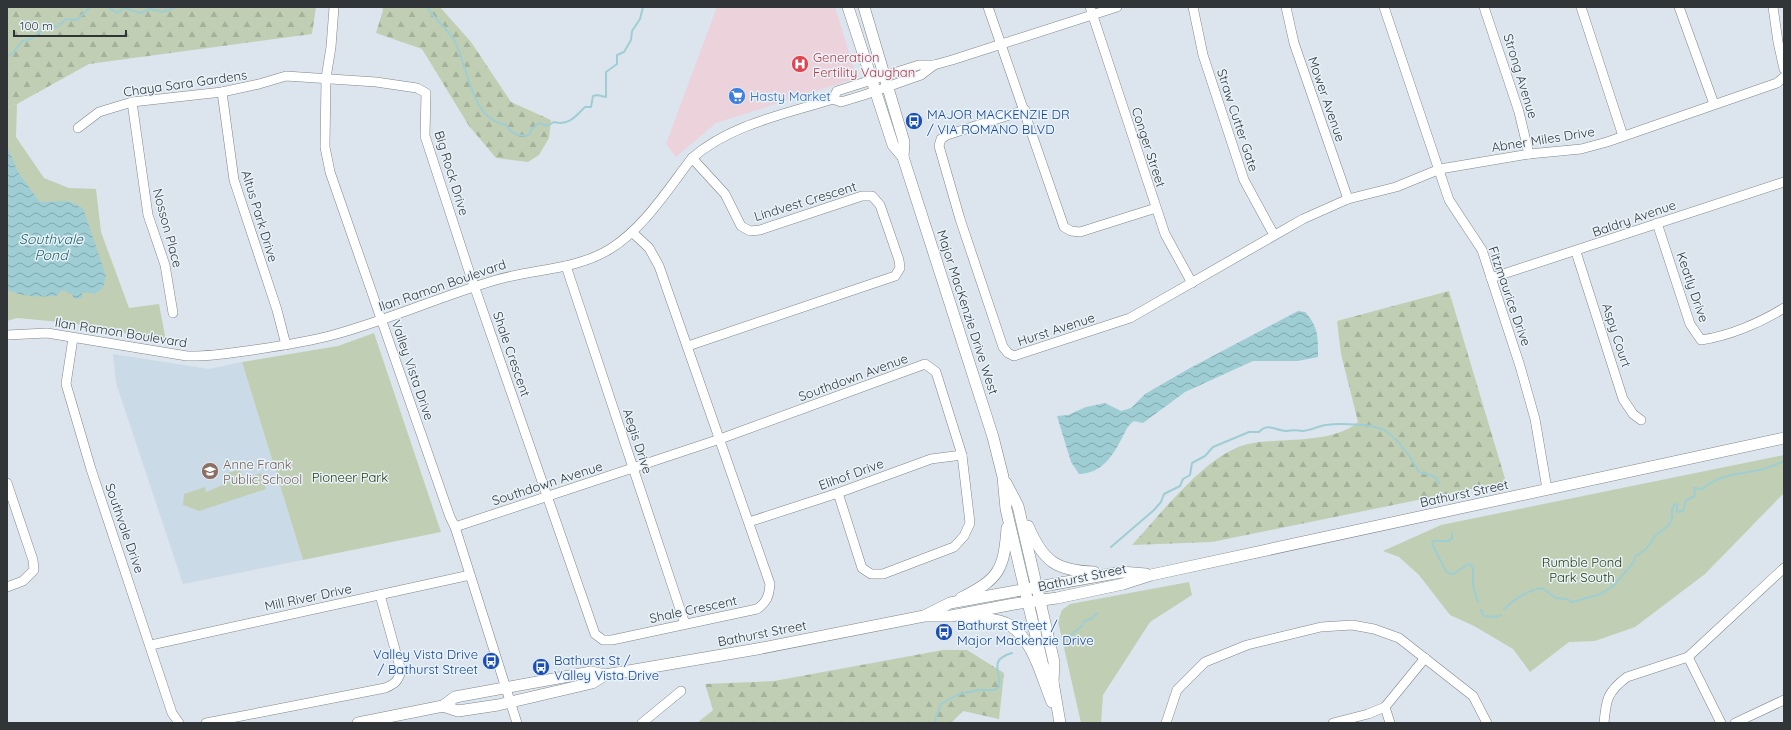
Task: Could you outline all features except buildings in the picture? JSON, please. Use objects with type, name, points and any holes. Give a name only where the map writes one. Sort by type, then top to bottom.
[{"type":"main road","name":"Major MacKenzie Drive West","points":[[848,7],[893,145],[903,157]]},
{"type":"main road","name":"Major MacKenzie Drive West","points":[[864,7],[904,142],[903,157],[973,373],[1003,477],[1008,515],[1026,589],[1034,601]]},
{"type":"main road","name":"Bathurst Street","points":[[358,723],[443,706],[454,697],[591,672],[605,675],[757,649],[924,616],[951,616],[1123,584],[1150,574],[1784,438]]},
{"type":"main road","name":"Major MacKenzie Drive West","points":[[1003,477],[1018,506],[1037,587],[1034,601],[1043,666],[1053,682],[1060,721]]},
{"type":"main road","points":[[1018,506],[1035,544],[1046,559],[1074,572],[1121,572]]},
{"type":"main road","points":[[950,603],[988,584],[999,570],[1006,549],[1008,515]]},
{"type":"main road","name":"Bathurst Street","points":[[924,616],[950,603],[1121,572],[1150,574]]},
{"type":"main road","points":[[951,616],[985,619],[1007,624],[1026,641],[1060,721]]},
{"type":"main road","name":"Bathurst Street","points":[[443,706],[458,711],[511,702],[592,683],[605,675]]},
{"type":"street","points":[[988,7],[1000,44],[1025,110],[1062,222],[1068,230],[1081,232],[1156,208]]},
{"type":"street","points":[[887,81],[921,75],[934,65],[1000,44],[1091,11],[1117,7]]},
{"type":"street","name":"Straw Cutter Gate","points":[[1193,7],[1203,56],[1244,180],[1274,235]]},
{"type":"street","name":"Mower Avenue","points":[[1286,7],[1294,43],[1348,198]]},
{"type":"street","name":"Fitzmaurice Drive","points":[[1384,7],[1440,169],[1449,200],[1482,250],[1520,366],[1535,419],[1548,489]]},
{"type":"street","name":"Strong Avenue","points":[[1484,7],[1514,97],[1529,154]]},
{"type":"street","points":[[1581,7],[1623,136]]},
{"type":"street","points":[[1679,7],[1714,104]]},
{"type":"street","points":[[1773,7],[1784,69]]},
{"type":"street","name":"Valley Vista Drive","points":[[334,8],[331,47],[326,78],[325,147],[330,172],[450,517],[455,527],[508,688],[517,723]]},
{"type":"street","name":"Conger Street","points":[[1091,11],[1170,247],[1192,283]]},
{"type":"street","name":"Chaya Sara Gardens","points":[[78,128],[99,112],[132,102],[222,92],[259,84],[286,76],[326,78]]},
{"type":"street","name":"Abner Miles Drive","points":[[1348,198],[1396,186],[1440,169],[1529,154],[1581,149],[1777,83],[1784,76]]},
{"type":"street","name":"Big Rock Drive","points":[[326,78],[376,82],[418,88],[426,94],[425,136],[474,286]]},
{"type":"street","name":"Ilan Ramon Boulevard","points":[[833,99],[837,91],[872,80],[887,81]]},
{"type":"street","name":"Ilan Ramon Boulevard","points":[[7,335],[47,333],[187,356],[205,357],[286,345],[333,335],[382,320],[474,286],[515,274],[566,266],[610,250],[632,232],[692,158],[702,149],[740,128],[833,99],[841,102],[876,91],[887,81]]},
{"type":"street","name":"Altus Park Drive","points":[[222,92],[234,180],[277,310],[286,345]]},
{"type":"street","name":"Nosson Place","points":[[132,102],[148,215],[165,265],[173,313]]},
{"type":"street","name":"Hurst Avenue","points":[[1025,110],[947,135],[941,139],[939,146],[960,219],[1003,347],[1006,352],[1012,355],[1019,355],[1123,321],[1309,215],[1348,198]]},
{"type":"street","name":"Lindvest Crescent","points":[[688,346],[895,276],[900,268],[900,260],[880,205],[872,196],[862,196],[760,230],[750,231],[741,226],[725,194],[692,158]]},
{"type":"street","name":"Baldry Avenue","points":[[1491,278],[1576,252],[1784,182]]},
{"type":"street","name":"Keatly Drive","points":[[1657,224],[1690,324],[1700,340],[1715,338],[1764,321],[1784,308]]},
{"type":"street","name":"Shale Crescent","points":[[474,286],[595,634],[603,640],[612,640],[757,609],[764,604],[769,597],[770,584],[659,266],[649,248],[632,232]]},
{"type":"street","name":"Aspy Court","points":[[1576,252],[1623,399],[1633,414],[1641,420]]},
{"type":"street","name":"Aegis Drive","points":[[566,266],[685,624]]},
{"type":"street","name":"Southvale Drive","points":[[72,338],[66,384],[91,469],[151,645],[172,713],[179,723]]},
{"type":"street","name":"Southdown Avenue","points":[[455,527],[720,439],[925,364],[936,372],[962,455],[970,523],[964,536],[954,547],[883,574],[870,574],[862,568],[838,493]]},
{"type":"street","name":"Elihof Drive","points":[[749,522],[838,493],[931,459],[962,455]]},
{"type":"street","points":[[7,483],[33,560],[34,570],[23,582],[7,587]]},
{"type":"street","points":[[1604,723],[1606,700],[1620,682],[1627,678],[1688,656],[1784,568]]},
{"type":"street","name":"Mill River Drive","points":[[151,645],[470,575]]},
{"type":"street","points":[[206,723],[385,688],[395,684],[399,679],[401,671],[380,595]]},
{"type":"street","points":[[1166,723],[1177,690],[1205,662],[1247,645],[1321,627],[1352,625],[1374,629],[1399,638],[1473,696],[1487,723]]},
{"type":"street","points":[[1688,656],[1721,723]]},
{"type":"street","points":[[1333,723],[1368,714],[1385,707],[1425,658]]},
{"type":"street","points":[[642,723],[681,691]]},
{"type":"street","points":[[1735,723],[1784,700]]},
{"type":"street","points":[[1385,707],[1390,723]]},
{"type":"shaded area","points":[[717,7],[835,7],[857,78],[716,123],[676,157],[666,144]]},
{"type":"shaded area","name":"Anne Frank Public School","points":[[113,354],[209,369],[242,362],[303,560],[183,584],[116,383]]},
{"type":"green space","points":[[7,7],[316,7],[312,34],[89,64],[17,104],[7,107]]},
{"type":"green space","points":[[382,7],[440,7],[471,42],[511,102],[551,120],[549,138],[539,155],[528,162],[496,158],[469,126],[422,49],[376,33],[383,10]]},
{"type":"green space","points":[[17,104],[16,137],[44,178],[69,188],[96,189],[101,232],[129,308],[159,304],[166,341],[71,323],[17,318],[7,321],[7,107]]},
{"type":"green space","points":[[1449,291],[1506,482],[1212,542],[1132,545],[1186,486],[1217,459],[1232,450],[1248,444],[1305,439],[1334,434],[1347,429],[1358,422],[1341,354],[1337,321]]},
{"type":"green space","name":"Pioneer Park","points":[[374,333],[441,532],[303,560],[242,362],[338,346]]},
{"type":"green space","name":"Rumble Pond Park South","points":[[1784,455],[1784,493],[1705,574],[1635,627],[1595,641],[1569,642],[1530,672],[1513,649],[1474,626],[1450,615],[1419,575],[1399,557],[1383,551],[1441,525]]},
{"type":"green space","points":[[240,469],[243,479],[261,473],[266,489],[199,511],[183,505],[184,494],[205,487],[206,492],[225,484],[222,475]]},
{"type":"green space","points":[[1189,582],[1192,595],[1150,622],[1103,695],[1101,723],[1081,723],[1058,621],[1062,610],[1070,604]]},
{"type":"green space","points":[[943,650],[967,650],[1004,673],[999,719],[963,711],[951,723],[697,723],[713,710],[705,684],[774,681]]},
{"type":"water","name":"Southvale Pond","points":[[7,146],[18,172],[40,202],[68,201],[83,208],[106,276],[103,288],[95,294],[82,292],[82,298],[74,299],[72,294],[62,290],[56,296],[31,296],[8,290]]},
{"type":"water","points":[[1298,311],[1305,312],[1313,323],[1318,338],[1318,357],[1298,361],[1253,361],[1185,392],[1143,423],[1134,421],[1128,426],[1114,452],[1105,463],[1094,471],[1079,474],[1071,462],[1057,416],[1068,415],[1086,407],[1105,403],[1121,411],[1131,408],[1145,394],[1190,368]]},
{"type":"waterway","points":[[7,56],[12,54],[22,41],[31,39],[42,30],[43,23],[57,27],[66,19],[77,20],[90,7]]},
{"type":"waterway","points":[[108,7],[117,13],[124,8],[141,13],[150,9],[163,12],[176,7]]},
{"type":"waterway","points":[[427,7],[454,40],[472,90],[477,102],[484,112],[494,120],[506,125],[513,133],[522,136],[529,135],[531,130],[539,123],[547,126],[554,122],[564,123],[572,119],[585,107],[591,107],[593,96],[597,95],[606,97],[606,72],[617,64],[617,55],[624,52],[631,40],[632,31],[640,19],[643,7]]},
{"type":"waterway","points":[[1111,547],[1154,510],[1161,502],[1164,494],[1180,486],[1183,479],[1190,475],[1192,463],[1205,456],[1213,447],[1249,432],[1259,432],[1262,429],[1269,427],[1283,431],[1302,431],[1332,424],[1356,424],[1379,428],[1395,438],[1408,454],[1419,472],[1433,476],[1439,484]]},
{"type":"waterway","points":[[1504,609],[1521,596],[1542,588],[1556,598],[1567,599],[1572,602],[1601,594],[1614,585],[1633,563],[1635,557],[1646,549],[1656,535],[1668,526],[1672,520],[1672,509],[1674,505],[1677,504],[1677,512],[1683,511],[1686,500],[1695,496],[1694,488],[1702,489],[1724,477],[1763,469],[1784,461]]},
{"type":"waterway","points":[[1452,533],[1452,538],[1449,541],[1433,541],[1432,544],[1446,571],[1450,574],[1455,573],[1468,564],[1471,565],[1473,569],[1473,586],[1478,602]]},
{"type":"waterway","points":[[1481,610],[1484,616],[1496,617],[1501,615]]},
{"type":"waterway","points":[[1071,635],[1082,626],[1084,621],[1091,619],[1097,613]]},
{"type":"waterway","points":[[936,723],[935,720],[941,704],[959,694],[979,690],[994,690],[999,687],[998,663],[1004,656],[1012,653]]},
{"type":"place","name":"Generation Fertility Vaughan","points":[[800,64]]},
{"type":"place","name":"Hasty Market","points":[[737,96]]},
{"type":"place","name":"MAJOR MACKENZIE DR / VIA ROMANO BLVD","points":[[914,121]]},
{"type":"place","name":"Anne Frank Public School","points":[[210,471]]},
{"type":"place","name":"Bathurst Street / Major Mackenzie Drive","points":[[944,632]]},
{"type":"place","name":"Valley Vista Drive / Bathurst Street","points":[[491,661]]},
{"type":"place","name":"Bathurst St / Valley Vista Drive","points":[[541,667]]}]
